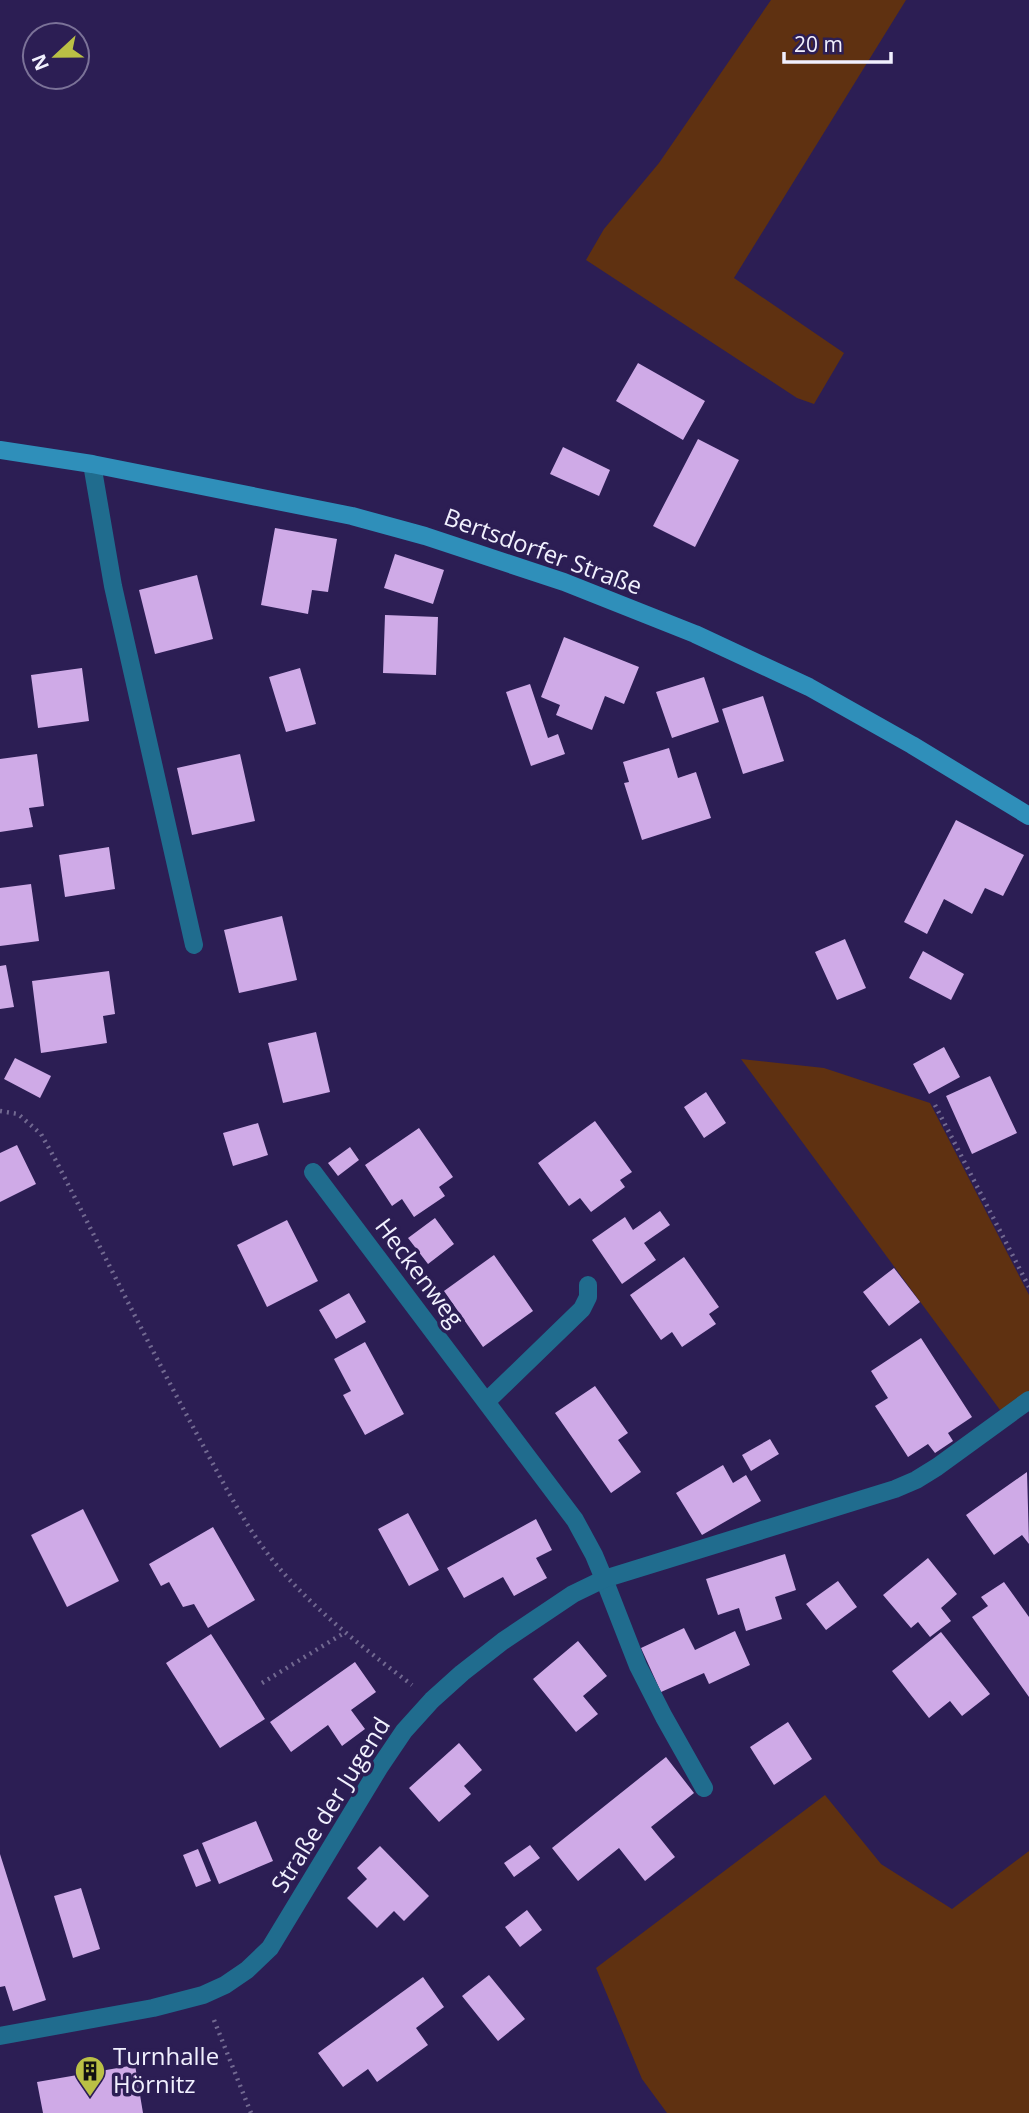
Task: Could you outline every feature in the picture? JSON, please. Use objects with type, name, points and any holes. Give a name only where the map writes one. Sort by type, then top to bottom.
[{"type":"main road","name":"Bertsdorfer Straße","points":[[0,450],[92,464],[352,516],[425,536],[564,582],[695,634],[809,687],[1029,816]]},
{"type":"street","points":[[92,464],[113,586],[194,945]]},
{"type":"street","name":"Heckenweg","points":[[313,1172],[575,1520],[594,1555],[638,1666],[704,1788]]},
{"type":"street","points":[[486,1402],[582,1309],[588,1297],[588,1285]]},
{"type":"street","name":"Straße der Jugend","points":[[0,2036],[153,2008],[203,1995],[225,1985],[247,1970],[270,1948],[404,1731],[432,1700],[462,1673],[562,1600],[604,1580],[895,1489],[916,1480],[1029,1400]]},
{"type":"path","points":[[935,1105],[1029,1287]]},
{"type":"path","points":[[0,1111],[18,1114],[41,1135],[167,1380],[247,1523],[278,1567],[314,1606],[344,1633],[432,1700]]},
{"type":"path","points":[[262,1683],[344,1633]]},
{"type":"path","points":[[203,1995],[251,2113]]},
{"type":"shaded area","points":[[771,0],[906,0],[734,278],[844,353],[814,404],[797,398],[586,260],[604,229],[659,163]]},
{"type":"shaded area","points":[[741,1059],[824,1068],[930,1103],[1029,1295],[1029,1395],[1003,1414]]},
{"type":"shaded area","points":[[825,1795],[881,1864],[952,1909],[1029,1851],[1029,2113],[667,2113],[642,2079],[596,1968]]},
{"type":"building","points":[[638,363],[705,401],[683,440],[616,401]]},
{"type":"building","points":[[698,439],[739,460],[695,547],[653,526]]},
{"type":"building","points":[[563,447],[610,470],[599,496],[550,474]]},
{"type":"building","points":[[275,528],[337,539],[328,592],[312,590],[308,614],[261,605]]},
{"type":"building","points":[[395,554],[444,570],[433,604],[384,588]]},
{"type":"building","points":[[197,575],[213,639],[155,654],[139,590]]},
{"type":"building","points":[[385,615],[438,617],[436,675],[383,673]]},
{"type":"building","points":[[564,637],[639,667],[624,704],[605,696],[592,730],[556,715],[560,705],[541,697]]},
{"type":"building","points":[[82,668],[89,721],[38,728],[31,675]]},
{"type":"building","points":[[300,668],[316,724],[286,732],[269,677]]},
{"type":"building","points":[[704,677],[719,722],[672,738],[656,692]]},
{"type":"building","points":[[530,684],[548,738],[558,734],[565,754],[531,766],[506,692]]},
{"type":"building","points":[[763,696],[784,761],[743,774],[722,709]]},
{"type":"building","points":[[669,748],[678,778],[696,772],[711,818],[642,840],[624,783],[629,782],[623,762]]},
{"type":"building","points":[[37,754],[44,806],[29,808],[33,827],[0,832],[0,759]]},
{"type":"building","points":[[240,754],[255,821],[192,835],[177,768]]},
{"type":"building","points":[[956,820],[1024,855],[1003,896],[985,888],[972,914],[944,899],[927,934],[904,922]]},
{"type":"building","points":[[109,847],[115,889],[65,897],[59,855]]},
{"type":"building","points":[[31,884],[39,941],[0,946],[0,888]]},
{"type":"building","points":[[282,916],[297,980],[239,993],[224,930]]},
{"type":"building","points":[[845,939],[866,988],[837,1000],[815,952]]},
{"type":"building","points":[[923,951],[964,974],[951,1000],[909,978]]},
{"type":"building","points":[[6,965],[14,1007],[0,1009],[0,966]]},
{"type":"building","points":[[109,971],[115,1014],[103,1016],[107,1043],[41,1053],[32,981]]},
{"type":"building","points":[[316,1032],[330,1092],[283,1103],[268,1043]]},
{"type":"building","points":[[944,1047],[960,1077],[929,1094],[913,1064]]},
{"type":"building","points":[[15,1058],[51,1076],[40,1098],[4,1079]]},
{"type":"building","points":[[990,1076],[1017,1133],[972,1154],[946,1096]]},
{"type":"building","points":[[706,1092],[726,1123],[704,1138],[684,1107]]},
{"type":"building","points":[[595,1121],[632,1172],[620,1180],[625,1187],[591,1212],[580,1198],[569,1206],[538,1163]]},
{"type":"building","points":[[258,1123],[268,1155],[233,1166],[223,1133]]},
{"type":"building","points":[[419,1128],[453,1177],[439,1187],[445,1196],[414,1217],[402,1199],[392,1206],[365,1165]]},
{"type":"building","points":[[17,1145],[36,1184],[0,1202],[0,1153]]},
{"type":"building","points":[[350,1147],[359,1160],[338,1176],[328,1163]]},
{"type":"building","points":[[660,1211],[670,1225],[644,1243],[656,1260],[622,1284],[592,1240],[625,1217],[633,1230]]},
{"type":"building","points":[[435,1218],[454,1244],[428,1264],[408,1238]]},
{"type":"building","points":[[287,1220],[318,1281],[267,1307],[237,1245]]},
{"type":"building","points":[[494,1255],[533,1311],[483,1347],[444,1291]]},
{"type":"building","points":[[684,1257],[719,1307],[709,1314],[716,1324],[682,1347],[672,1332],[661,1340],[630,1295]]},
{"type":"building","points":[[894,1268],[920,1302],[889,1326],[863,1292]]},
{"type":"building","points":[[349,1293],[366,1322],[336,1339],[319,1310]]},
{"type":"building","points":[[921,1338],[972,1417],[948,1433],[953,1441],[935,1453],[928,1444],[908,1457],[875,1406],[888,1398],[871,1371]]},
{"type":"building","points":[[365,1342],[404,1414],[365,1435],[343,1395],[351,1391],[334,1359]]},
{"type":"building","points":[[595,1386],[628,1433],[618,1440],[641,1472],[611,1493],[555,1413]]},
{"type":"building","points":[[770,1439],[779,1454],[751,1471],[742,1455]]},
{"type":"building","points":[[723,1465],[733,1483],[746,1475],[761,1501],[702,1535],[676,1493]]},
{"type":"building","points":[[1027,1472],[1029,1544],[1022,1535],[994,1555],[966,1515]]},
{"type":"building","points":[[83,1509],[119,1581],[67,1607],[31,1535]]},
{"type":"building","points":[[408,1513],[439,1570],[409,1586],[378,1529]]},
{"type":"building","points":[[536,1519],[552,1550],[536,1558],[547,1578],[514,1596],[503,1577],[464,1598],[447,1568]]},
{"type":"building","points":[[213,1527],[255,1600],[208,1628],[194,1604],[183,1607],[169,1582],[161,1586],[149,1564]]},
{"type":"building","points":[[785,1554],[796,1590],[775,1597],[782,1619],[746,1631],[739,1608],[718,1615],[706,1579]]},
{"type":"building","points":[[928,1558],[957,1594],[941,1608],[951,1621],[930,1637],[918,1622],[911,1628],[883,1595]]},
{"type":"building","points":[[838,1581],[857,1607],[826,1630],[806,1604]]},
{"type":"building","points":[[1004,1582],[1029,1617],[1029,1697],[972,1617],[988,1606],[981,1597]]},
{"type":"building","points":[[684,1628],[695,1650],[735,1631],[750,1665],[709,1684],[704,1673],[661,1692],[641,1648]]},
{"type":"building","points":[[941,1632],[990,1694],[962,1716],[950,1701],[929,1718],[892,1671]]},
{"type":"building","points":[[211,1634],[265,1719],[220,1748],[166,1663]]},
{"type":"building","points":[[578,1641],[607,1676],[583,1696],[598,1714],[576,1732],[533,1679]]},
{"type":"building","points":[[355,1662],[376,1692],[351,1710],[365,1729],[342,1746],[328,1725],[291,1752],[270,1722]]},
{"type":"building","points":[[788,1722],[812,1759],[774,1785],[750,1747]]},
{"type":"building","points":[[459,1743],[482,1770],[464,1786],[471,1794],[439,1822],[409,1788]]},
{"type":"building","points":[[666,1757],[694,1793],[651,1827],[675,1857],[645,1881],[619,1848],[578,1881],[552,1848]]},
{"type":"building","points":[[256,1821],[273,1861],[219,1884],[202,1843]]},
{"type":"building","points":[[530,1845],[540,1858],[514,1877],[504,1863]]},
{"type":"building","points":[[380,1846],[429,1896],[404,1921],[394,1911],[377,1928],[347,1898],[367,1879],[357,1868]]},
{"type":"building","points":[[198,1849],[211,1881],[196,1887],[183,1855]]},
{"type":"building","points":[[0,1854],[46,2000],[13,2011],[5,1986],[0,1987]]},
{"type":"building","points":[[81,1888],[100,1949],[73,1958],[54,1896]]},
{"type":"building","points":[[527,1910],[542,1930],[520,1947],[505,1927]]},
{"type":"building","points":[[489,1975],[525,2019],[498,2041],[462,1996]]},
{"type":"building","points":[[423,1977],[444,2007],[416,2028],[428,2045],[377,2082],[368,2069],[343,2087],[318,2053]]},
{"type":"building","name":"Turnhalle Hörnitz","points":[[135,2065],[143,2113],[43,2113],[37,2082]]},
{"type":"place","name":"Turnhalle Hörnitz","points":[[90,2098]]}]
